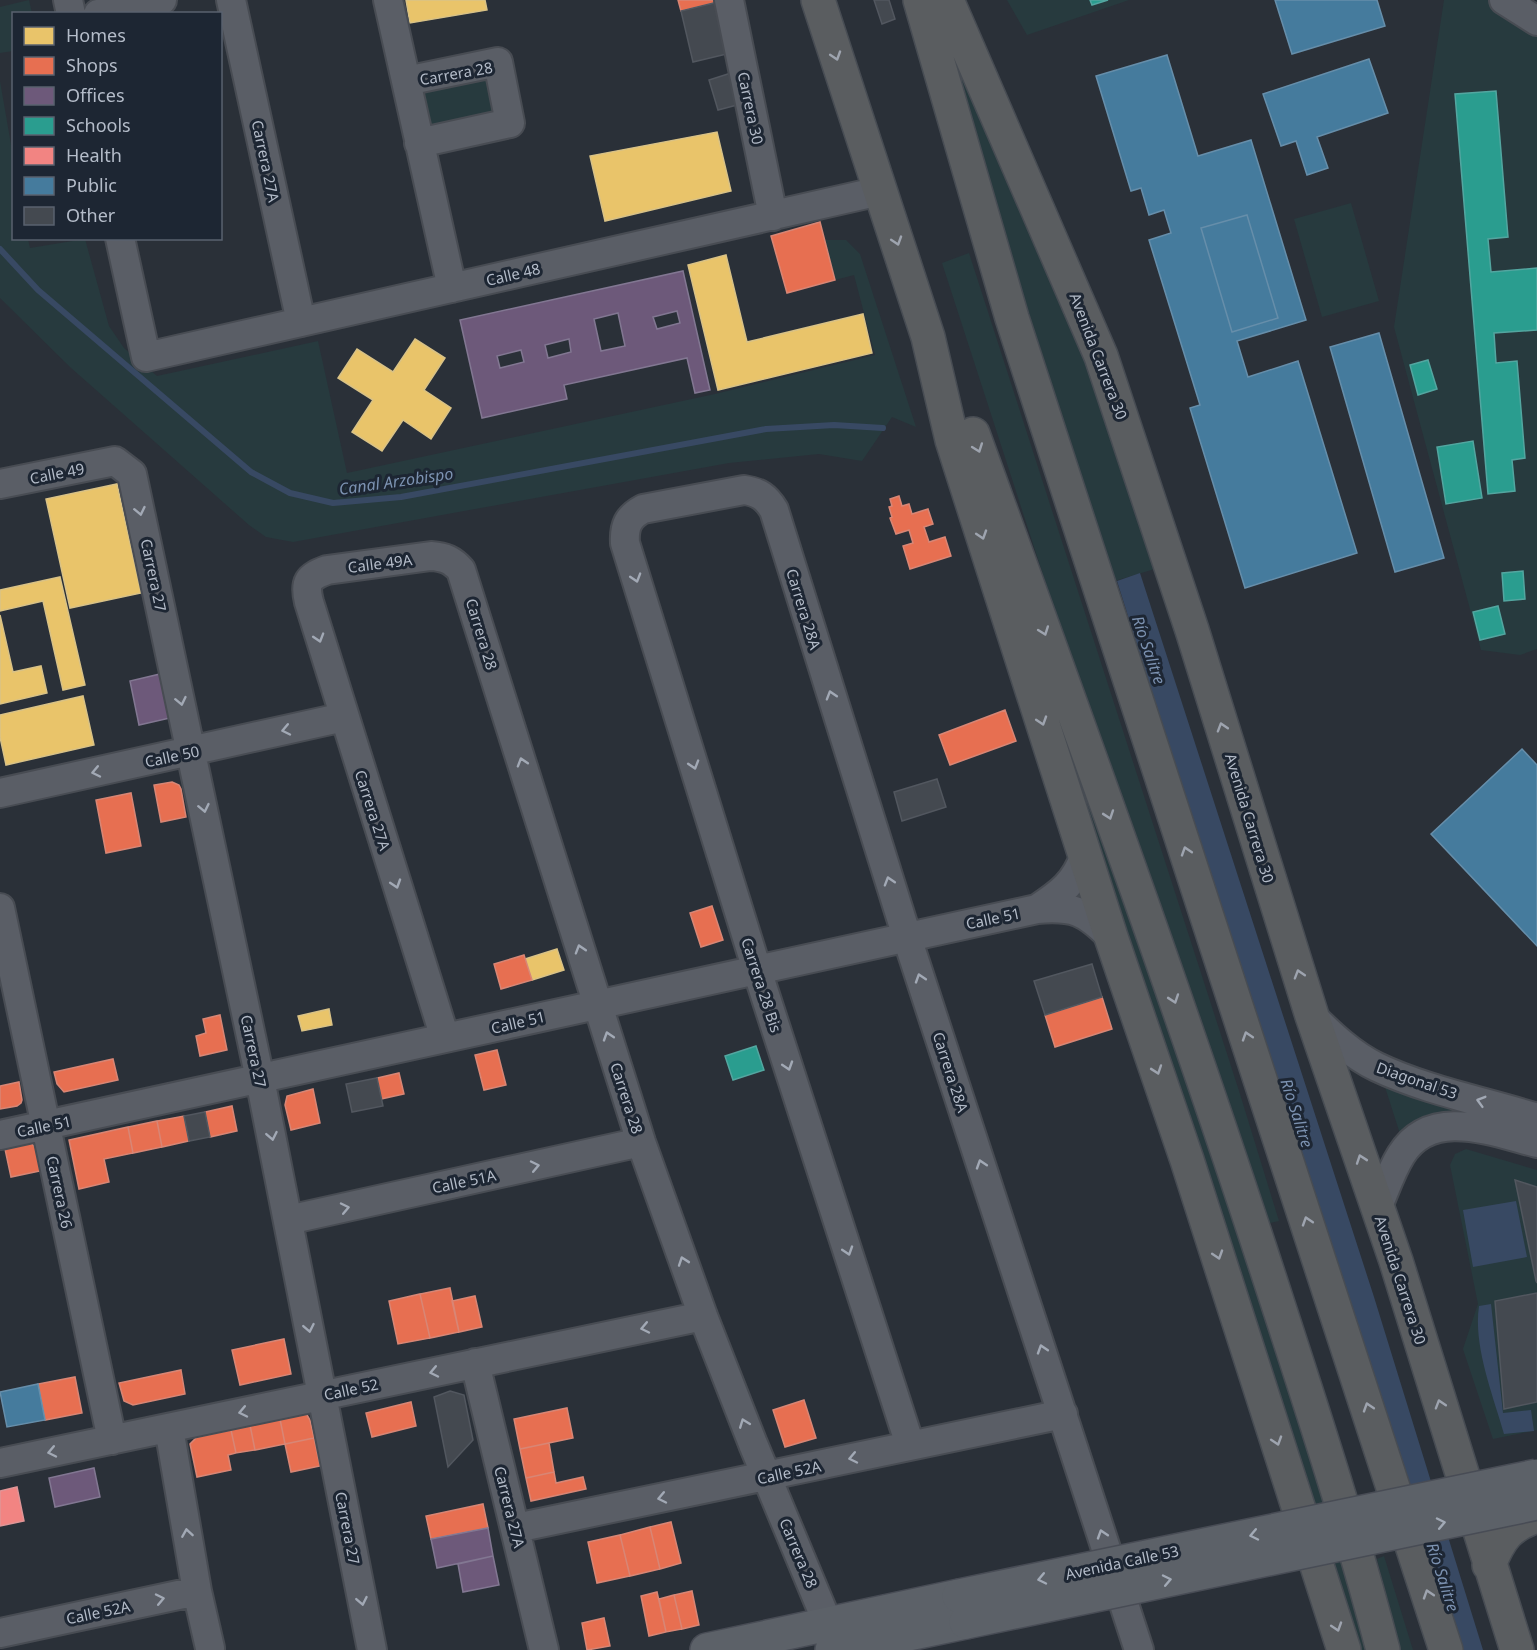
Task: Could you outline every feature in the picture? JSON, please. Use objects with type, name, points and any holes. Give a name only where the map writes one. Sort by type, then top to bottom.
[{"type":"highway","points":[[818,0],[928,337],[952,440],[1111,937],[1187,1160],[1344,1650]]},
{"type":"highway","points":[[920,0],[1012,318],[1446,1650]]},
{"type":"highway","name":"Avenida Carrera 30","points":[[947,0],[1101,356],[1192,630],[1312,1016],[1378,1206],[1517,1650]]},
{"type":"highway","points":[[928,337],[971,429],[1213,1109],[1359,1558],[1383,1650]]},
{"type":"highway","points":[[1490,1566],[1499,1543],[1508,1532],[1522,1521],[1537,1516]]},
{"type":"main road","name":"Avenida Calle 53","points":[[707,1650],[836,1643],[963,1609],[1537,1476]]},
{"type":"main road","name":"Avenida Calle 53","points":[[963,1609],[1537,1503]]},
{"type":"street","points":[[107,12],[162,0]]},
{"type":"street","name":"Carrera 27A","points":[[231,0],[301,322]]},
{"type":"street","name":"Carrera 28","points":[[388,0],[452,288]]},
{"type":"street","name":"Carrera 30","points":[[729,0],[773,216]]},
{"type":"street","points":[[1504,0],[1537,21]]},
{"type":"street","name":"Carrera 28","points":[[406,81],[498,62],[510,123],[419,143]]},
{"type":"street","name":"Calle 48","points":[[120,240],[146,357],[880,191]]},
{"type":"street","name":"Calle 49","points":[[0,484],[115,461]]},
{"type":"street","name":"Carrera 27","points":[[115,461],[132,474],[260,1079],[372,1650]]},
{"type":"street","name":"Carrera 28A","points":[[627,522],[643,509],[744,490],[763,496],[774,510],[907,937],[1139,1650]]},
{"type":"street","name":"Carrera 28 Bis","points":[[627,522],[624,531],[626,543],[757,970],[910,1445]]},
{"type":"street","name":"Calle 49A","points":[[309,581],[314,574],[327,570],[431,556],[444,557],[455,563]]},
{"type":"street","name":"Carrera 28","points":[[455,563],[465,580],[641,1142],[703,1316],[836,1643]]},
{"type":"street","name":"Carrera 27A","points":[[309,581],[306,590],[309,602],[445,1038]]},
{"type":"street","name":"Calle 50","points":[[0,793],[344,717]]},
{"type":"street","name":"Calle 51","points":[[1037,909],[1073,881],[1085,855]]},
{"type":"street","name":"Carrera 26","points":[[0,908],[112,1440]]},
{"type":"street","name":"Calle 51","points":[[0,1136],[1037,909],[1065,908],[1084,913],[1111,937]]},
{"type":"street","name":"Diagonal 53","points":[[1312,1016],[1354,1053],[1377,1067],[1407,1079],[1537,1118]]},
{"type":"street","points":[[1378,1206],[1401,1155],[1414,1140],[1424,1133],[1448,1126],[1464,1125],[1537,1143]]},
{"type":"street","name":"Calle 51A","points":[[288,1220],[641,1142]]},
{"type":"street","name":"Calle 52","points":[[0,1463],[703,1316]]},
{"type":"street","name":"Carrera 27A","points":[[475,1364],[544,1650]]},
{"type":"street","name":"Calle 52A","points":[[516,1528],[1063,1414]]},
{"type":"street","points":[[170,1428],[197,1591],[210,1648]]},
{"type":"street","name":"Calle 52A","points":[[0,1633],[197,1591]]},
{"type":"green space","points":[[29,0],[32,12],[12,12],[12,51],[0,53],[0,7]]},
{"type":"green space","points":[[935,0],[1069,311],[1158,568],[1108,583]]},
{"type":"green space","points":[[1007,0],[1129,0],[1027,35]]},
{"type":"green space","points":[[1444,0],[1495,0],[1537,25],[1537,268],[1491,272],[1488,239],[1508,237],[1496,91],[1456,94],[1488,494],[1515,491],[1512,460],[1525,458],[1517,361],[1496,363],[1494,333],[1537,330],[1537,649],[1520,655],[1481,650],[1394,327]],"holes":[[[1428,360],[1436,389],[1418,394],[1410,365]],[[1472,441],[1482,498],[1446,503],[1437,447]],[[1522,571],[1525,599],[1505,601]],[[1498,606],[1504,633],[1480,639],[1474,612]]]},
{"type":"green space","points":[[489,73],[500,118],[428,135],[416,86]]},
{"type":"green space","points":[[0,81],[12,150],[12,240],[28,240],[30,248],[85,240],[109,326],[124,348],[157,376],[318,341],[347,473],[715,394],[875,355],[854,275],[835,280],[825,240],[846,240],[860,254],[916,427],[892,417],[862,461],[819,454],[729,463],[293,542],[266,537],[249,525],[70,367],[0,298]]},
{"type":"green space","points":[[1351,203],[1379,301],[1322,317],[1294,219]]},
{"type":"green space","points":[[969,253],[1279,1221],[1270,1223],[1057,618],[942,263]]},
{"type":"green space","points":[[1065,743],[1136,914],[1312,1451],[1371,1650],[1354,1650],[1140,970]]},
{"type":"green space","points":[[1385,1087],[1462,1106],[1460,1112],[1444,1114],[1401,1137]]},
{"type":"green space","points":[[1466,1149],[1537,1170],[1537,1430],[1493,1439],[1463,1349],[1478,1304],[1450,1165],[1455,1154]]},
{"type":"green space","points":[[1384,1556],[1413,1650],[1400,1650],[1377,1559]]},
{"type":"water","name":"Río Salitre","points":[[1140,573],[1374,1297],[1483,1650],[1453,1650],[1117,581]]},
{"type":"water","points":[[1516,1201],[1527,1257],[1473,1267],[1463,1210]]},
{"type":"water","points":[[1491,1304],[1503,1413],[1531,1410],[1534,1431],[1504,1434],[1485,1370],[1479,1337],[1479,1306]]},
{"type":"building: Homes","points":[[406,0],[485,0],[487,10],[410,23]]},
{"type":"building: Homes","points":[[717,132],[731,191],[605,221],[590,156]]},
{"type":"building: Homes","points":[[726,255],[747,342],[863,314],[872,353],[718,390],[688,265]]},
{"type":"building: Homes","points":[[415,339],[445,358],[424,390],[451,408],[431,439],[403,420],[382,451],[352,432],[373,400],[338,378],[357,349],[393,372]]},
{"type":"building: Homes","points":[[117,484],[141,593],[70,608],[46,499]]},
{"type":"building: Homes","points":[[60,577],[85,685],[63,690],[43,601],[0,611],[0,590]]},
{"type":"building: Homes","points":[[0,615],[13,672],[41,666],[47,693],[0,704]]},
{"type":"building: Homes","points":[[83,696],[94,745],[6,765],[0,737],[0,715]]},
{"type":"building: Homes","points":[[557,949],[564,970],[532,980],[525,959]]},
{"type":"building: Homes","points":[[329,1009],[332,1025],[302,1031],[298,1016]]},
{"type":"building: Shops","points":[[678,0],[718,0],[718,2],[681,11]]},
{"type":"building: Shops","points":[[820,222],[835,280],[787,293],[771,236]]},
{"type":"building: Shops","points":[[899,496],[902,506],[909,504],[912,514],[928,509],[933,524],[924,527],[929,542],[945,537],[951,556],[910,569],[903,546],[913,543],[909,530],[896,534],[890,518],[892,517],[889,507],[892,506],[890,499]]},
{"type":"building: Shops","points":[[1005,710],[1016,741],[950,765],[939,735]]},
{"type":"building: Shops","points":[[172,782],[179,785],[181,789],[186,817],[161,822],[154,785]]},
{"type":"building: Shops","points":[[131,793],[141,846],[106,853],[96,800]]},
{"type":"building: Shops","points":[[712,906],[723,940],[701,947],[690,913]]},
{"type":"building: Shops","points":[[524,955],[532,980],[501,989],[494,964]]},
{"type":"building: Shops","points":[[1102,997],[1112,1029],[1055,1047],[1045,1015]]},
{"type":"building: Shops","points":[[220,1015],[227,1050],[200,1056],[196,1036],[206,1033],[203,1019]]},
{"type":"building: Shops","points":[[497,1050],[506,1085],[484,1090],[475,1055]]},
{"type":"building: Shops","points":[[113,1059],[118,1080],[64,1092],[57,1084],[54,1072]]},
{"type":"building: Shops","points":[[399,1073],[404,1094],[381,1099],[377,1078]]},
{"type":"building: Shops","points":[[19,1082],[21,1103],[0,1109],[0,1086]]},
{"type":"building: Shops","points":[[313,1089],[320,1123],[291,1130],[285,1105],[287,1096]]},
{"type":"building: Shops","points":[[232,1106],[237,1131],[210,1137],[205,1112]]},
{"type":"building: Shops","points":[[184,1116],[189,1141],[162,1147],[157,1121]]},
{"type":"building: Shops","points":[[157,1121],[162,1147],[133,1153],[128,1127]]},
{"type":"building: Shops","points":[[128,1127],[133,1153],[104,1159],[109,1182],[79,1189],[69,1140]]},
{"type":"building: Shops","points":[[28,1144],[36,1148],[40,1171],[11,1177],[5,1149]]},
{"type":"building: Shops","points":[[450,1288],[459,1332],[430,1338],[420,1294]]},
{"type":"building: Shops","points":[[420,1294],[430,1338],[398,1344],[389,1301]]},
{"type":"building: Shops","points":[[475,1296],[482,1327],[459,1332],[452,1301]]},
{"type":"building: Shops","points":[[284,1339],[291,1374],[240,1385],[232,1350]]},
{"type":"building: Shops","points":[[181,1370],[185,1394],[133,1405],[124,1401],[119,1383]]},
{"type":"building: Shops","points":[[75,1377],[82,1413],[45,1420],[38,1384]]},
{"type":"building: Shops","points":[[804,1400],[816,1438],[785,1447],[773,1410]]},
{"type":"building: Shops","points":[[411,1402],[416,1426],[372,1437],[366,1413]]},
{"type":"building: Shops","points":[[567,1408],[573,1438],[520,1449],[514,1419]]},
{"type":"building: Shops","points":[[307,1415],[310,1420],[314,1438],[285,1444],[280,1419]]},
{"type":"building: Shops","points":[[280,1419],[285,1444],[255,1450],[250,1425]]},
{"type":"building: Shops","points":[[250,1425],[255,1450],[236,1453],[231,1430]]},
{"type":"building: Shops","points":[[231,1430],[236,1453],[228,1455],[231,1470],[197,1477],[190,1444],[197,1437]]},
{"type":"building: Shops","points":[[314,1438],[320,1466],[291,1472],[285,1444]]},
{"type":"building: Shops","points":[[549,1443],[554,1472],[526,1478],[520,1449]]},
{"type":"building: Shops","points":[[554,1472],[556,1483],[583,1477],[586,1489],[531,1501],[526,1478]]},
{"type":"building: Shops","points":[[483,1504],[488,1528],[431,1539],[426,1516]]},
{"type":"building: Shops","points":[[671,1522],[681,1563],[660,1569],[650,1527]]},
{"type":"building: Shops","points":[[650,1527],[660,1569],[630,1576],[620,1535]]},
{"type":"building: Shops","points":[[620,1535],[630,1576],[597,1583],[588,1542]]},
{"type":"building: Shops","points":[[692,1591],[699,1625],[682,1629],[674,1595]]},
{"type":"building: Shops","points":[[657,1592],[666,1632],[649,1636],[641,1596]]},
{"type":"building: Shops","points":[[674,1595],[682,1629],[666,1632],[659,1599]]},
{"type":"building: Shops","points":[[604,1618],[610,1646],[587,1650],[582,1623]]},
{"type":"building: Offices","points":[[683,271],[710,390],[695,393],[687,358],[564,385],[567,399],[482,418],[460,320]],"holes":[[[677,311],[680,323],[657,329],[653,317]],[[618,313],[625,346],[601,351],[594,319]],[[569,339],[571,352],[548,358],[545,345]],[[521,350],[524,362],[500,368],[497,356]]]},
{"type":"building: Offices","points":[[160,674],[170,718],[139,725],[130,681]]},
{"type":"building: Offices","points":[[94,1468],[100,1497],[55,1507],[49,1478]]},
{"type":"building: Offices","points":[[488,1528],[493,1556],[437,1568],[431,1539]]},
{"type":"building: Offices","points":[[493,1556],[499,1585],[463,1592],[458,1564]]},
{"type":"building: Schools","points":[[1090,0],[1108,0],[1092,5]]},
{"type":"building: Schools","points":[[1496,91],[1508,237],[1488,239],[1491,272],[1537,268],[1537,330],[1494,333],[1496,363],[1517,361],[1525,458],[1512,460],[1515,491],[1488,494],[1455,94]]},
{"type":"building: Schools","points":[[1428,360],[1437,389],[1418,395],[1410,365]]},
{"type":"building: Schools","points":[[1473,441],[1482,498],[1446,504],[1437,447]]},
{"type":"building: Schools","points":[[1523,571],[1525,599],[1504,601],[1502,573]]},
{"type":"building: Schools","points":[[1498,606],[1505,634],[1480,640],[1473,612]]},
{"type":"building: Schools","points":[[756,1046],[764,1070],[733,1080],[725,1056]]},
{"type":"building: Health","points":[[17,1487],[24,1521],[0,1526],[0,1491]]},
{"type":"building: Public","points":[[1275,0],[1377,0],[1385,26],[1292,54]]},
{"type":"building: Public","points":[[1167,55],[1198,156],[1251,140],[1306,320],[1237,341],[1248,377],[1298,361],[1357,553],[1245,588],[1190,408],[1200,405],[1149,240],[1171,233],[1164,210],[1149,215],[1141,188],[1131,191],[1096,76]]},
{"type":"building: Public","points":[[1369,59],[1388,113],[1317,137],[1328,168],[1307,175],[1296,141],[1281,146],[1263,94]]},
{"type":"building: Public","points":[[1247,215],[1278,318],[1232,332],[1201,228]]},
{"type":"building: Public","points":[[1379,333],[1444,558],[1395,572],[1330,347]]},
{"type":"building: Public","points":[[1522,749],[1537,765],[1537,946],[1431,834]]},
{"type":"building: Public","points":[[38,1384],[45,1420],[7,1427],[0,1392]]},
{"type":"building: Other","points":[[874,0],[889,0],[895,19],[882,24]]},
{"type":"building: Other","points":[[718,2],[731,53],[693,62],[681,11]]},
{"type":"building: Other","points":[[731,73],[741,104],[718,110],[709,80]]},
{"type":"building: Other","points":[[937,779],[946,807],[902,821],[894,792]]},
{"type":"building: Other","points":[[1092,964],[1102,997],[1045,1015],[1034,981]]},
{"type":"building: Other","points":[[377,1078],[383,1106],[352,1112],[346,1084]]},
{"type":"building: Other","points":[[205,1112],[210,1137],[189,1141],[184,1116]]},
{"type":"building: Other","points":[[1515,1180],[1537,1187],[1537,1283],[1536,1281]]},
{"type":"building: Other","points":[[1537,1293],[1537,1402],[1504,1409],[1495,1301]]},
{"type":"building: Other","points":[[450,1391],[464,1395],[473,1440],[448,1467],[434,1397]]},
{"type":"waterway","name":"Canal Arzobispo","points":[[0,249],[38,290],[251,472],[290,493],[333,503],[401,497],[766,429],[834,425],[883,428]]}]
